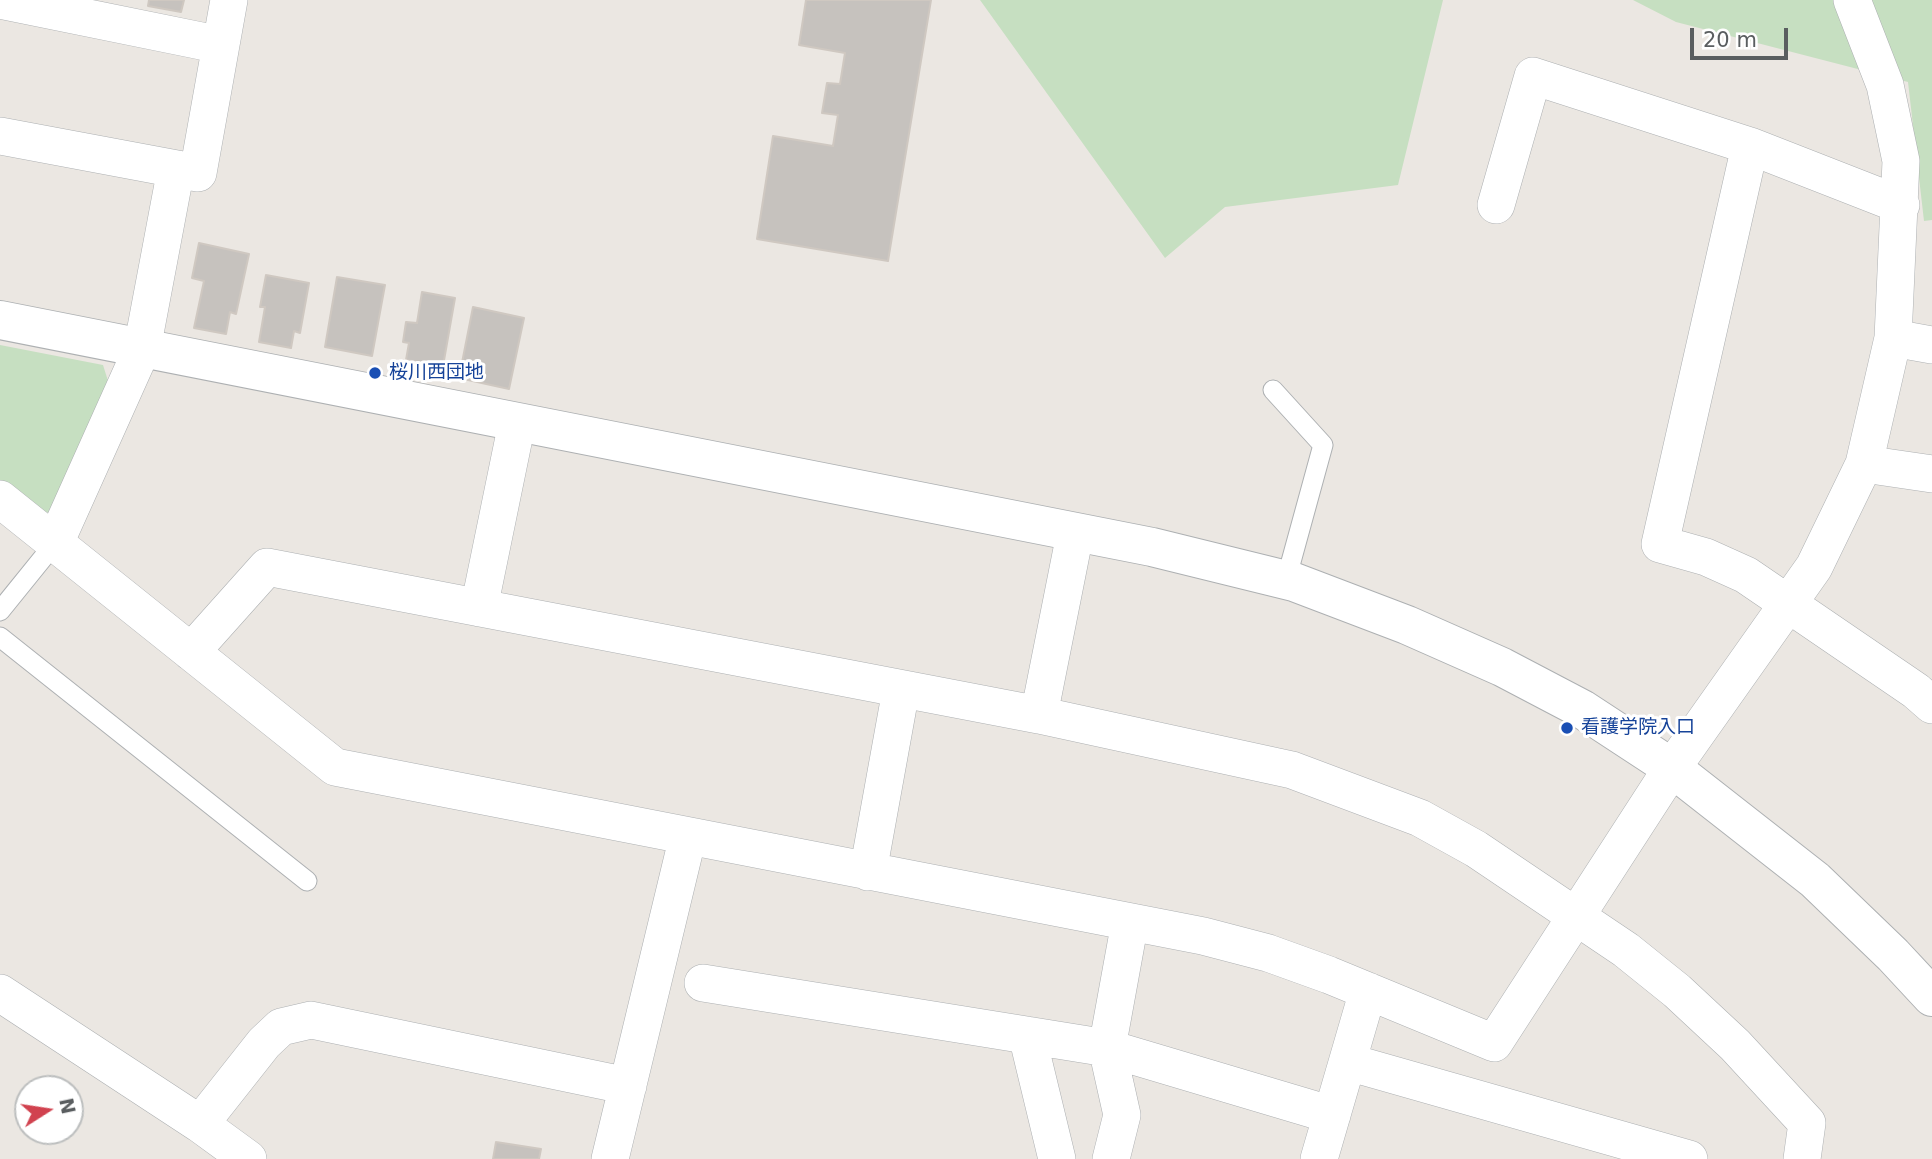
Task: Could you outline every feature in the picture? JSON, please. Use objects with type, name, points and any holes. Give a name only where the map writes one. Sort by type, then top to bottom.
[{"type":"street","points":[[0,0],[221,45]]},
{"type":"street","points":[[0,135],[198,173],[229,0]]},
{"type":"street","points":[[0,499],[335,767],[1129,922],[1268,953],[1494,1043],[1672,768],[1814,567],[1864,464],[1893,338],[1901,161],[1885,86],[1852,0]]},
{"type":"street","points":[[1496,205],[1533,76],[1750,146],[1901,205]]},
{"type":"street","points":[[1750,146],[1660,544],[1706,557],[1746,575],[1851,649],[1927,695]]},
{"type":"street","points":[[55,543],[142,349],[176,169]]},
{"type":"street","points":[[0,320],[1216,561],[1286,580],[1407,625],[1502,667],[1582,709],[1672,768],[1815,880],[1893,954],[1932,997]]},
{"type":"street","points":[[1893,338],[1932,345]]},
{"type":"street","points":[[479,608],[517,423]]},
{"type":"street","points":[[1864,464],[1932,474]]},
{"type":"street","points":[[1039,715],[1075,534]]},
{"type":"street","points":[[191,652],[267,567],[1039,715],[1292,769],[1420,818],[1465,843],[1577,915],[1677,991],[1735,1045],[1807,1123],[1802,1159]]},
{"type":"street","points":[[868,872],[901,690]]},
{"type":"street","points":[[610,1159],[688,836]]},
{"type":"street","points":[[1111,1159],[1122,1115],[1107,1048],[1129,922]]},
{"type":"street","points":[[703,983],[1107,1048],[1332,1115]]},
{"type":"street","points":[[1319,1159],[1368,991]]},
{"type":"street","points":[[0,993],[200,1124],[248,1159]]},
{"type":"street","points":[[200,1124],[264,1043],[281,1027],[311,1020],[628,1086]]},
{"type":"street","points":[[1027,1035],[1056,1159]]},
{"type":"street","points":[[1348,1062],[1689,1159]]},
{"type":"lane","points":[[1273,390],[1323,444],[1286,580]]},
{"type":"lane","points":[[0,611],[55,543]]},
{"type":"lane","points":[[0,638],[307,881]]},
{"type":"green space","points":[[980,0],[1443,0],[1398,185],[1225,207],[1165,258]]},
{"type":"green space","points":[[1633,0],[1932,0],[1932,220],[1924,221],[1908,82],[1676,22]]},
{"type":"green space","points":[[0,345],[103,365],[109,384],[58,512],[38,513],[0,485]]},
{"type":"building","points":[[149,0],[184,0],[181,12],[148,6]]},
{"type":"building","points":[[806,0],[931,0],[888,261],[757,239],[773,136],[833,146],[838,115],[822,113],[827,83],[840,84],[845,53],[799,45]]},
{"type":"building","points":[[199,243],[249,254],[236,314],[230,312],[226,334],[194,328],[204,281],[192,278]]},
{"type":"building","points":[[266,275],[309,283],[300,333],[294,331],[291,348],[259,342],[265,307],[260,307]]},
{"type":"building","points":[[337,277],[385,285],[372,356],[325,347]]},
{"type":"building","points":[[422,292],[455,298],[443,366],[406,360],[409,343],[403,342],[406,322],[417,323]]},
{"type":"building","points":[[473,307],[524,318],[509,389],[459,378]]},
{"type":"building","points":[[496,1142],[541,1149],[539,1159],[493,1159]]},
{"type":"place","name":"桜川西団地","points":[[375,373]]},
{"type":"place","name":"看護学院入口","points":[[1567,728]]}]
